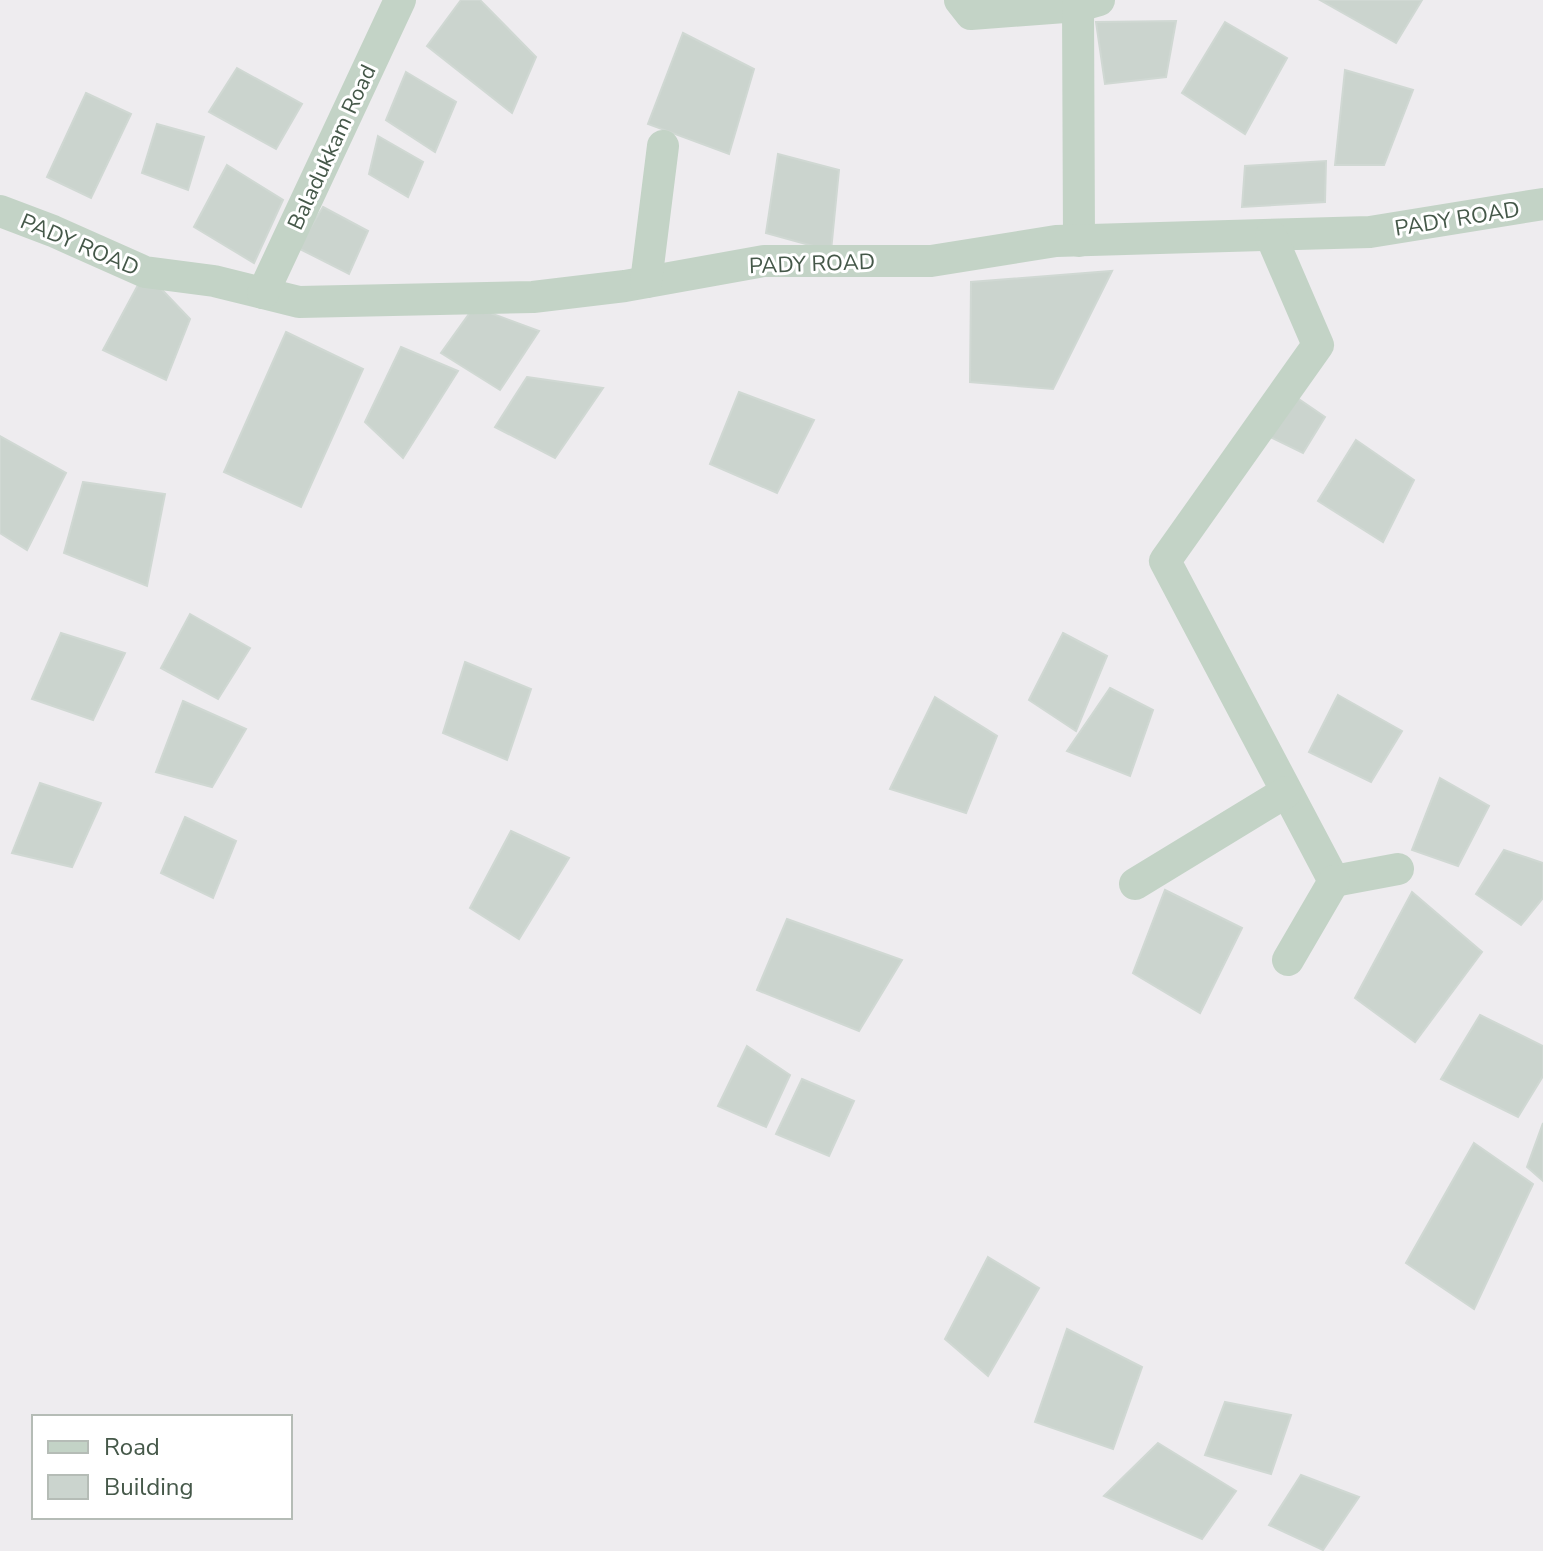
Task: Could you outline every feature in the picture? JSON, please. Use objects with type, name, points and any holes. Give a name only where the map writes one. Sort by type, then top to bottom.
[{"type":"street","name":"Baladukkam Road","points":[[263,293],[400,0]]},
{"type":"street","points":[[960,0],[971,14],[1089,3],[1079,241]]},
{"type":"street","points":[[646,282],[663,146]]},
{"type":"street","name":"PADY ROAD","points":[[0,211],[145,272],[214,281],[299,302],[533,297],[646,282],[764,261],[931,261],[1056,241],[1370,232],[1543,204]]},
{"type":"street","points":[[1271,236],[1318,345],[1165,561],[1334,881]]},
{"type":"street","points":[[1135,884],[1286,792]]},
{"type":"street","points":[[1288,960],[1334,881],[1398,869]]},
{"type":"building","points":[[461,0],[480,0],[536,57],[512,113],[427,46]]},
{"type":"building","points":[[1320,0],[1422,0],[1396,43]]},
{"type":"building","points":[[1176,21],[1166,77],[1105,84],[1096,22]]},
{"type":"building","points":[[1225,22],[1287,58],[1245,134],[1182,93]]},
{"type":"building","points":[[683,33],[754,69],[729,154],[648,124]]},
{"type":"building","points":[[237,68],[302,104],[276,149],[209,112]]},
{"type":"building","points":[[1345,70],[1413,90],[1384,165],[1335,165]]},
{"type":"building","points":[[406,72],[456,102],[435,152],[386,120]]},
{"type":"building","points":[[86,93],[131,114],[91,198],[47,177]]},
{"type":"building","points":[[157,124],[204,137],[188,190],[142,173]]},
{"type":"building","points":[[378,136],[423,162],[408,197],[369,174]]},
{"type":"building","points":[[778,154],[839,170],[831,251],[766,233]]},
{"type":"building","points":[[1326,161],[1325,202],[1242,207],[1245,166]]},
{"type":"building","points":[[227,165],[283,200],[254,263],[194,227]]},
{"type":"building","points":[[323,207],[368,231],[349,274],[298,248]]},
{"type":"building","points":[[1112,271],[1053,389],[970,382],[971,282]]},
{"type":"building","points":[[145,272],[190,319],[166,380],[103,350]]},
{"type":"building","points":[[474,307],[539,331],[500,390],[441,353]]},
{"type":"building","points":[[286,332],[363,369],[301,507],[224,472]]},
{"type":"building","points":[[401,347],[458,371],[403,458],[365,422]]},
{"type":"building","points":[[527,377],[603,388],[555,458],[495,427]]},
{"type":"building","points":[[739,392],[814,420],[777,493],[710,464]]},
{"type":"building","points":[[1290,393],[1325,417],[1303,453],[1270,437]]},
{"type":"building","points":[[0,436],[66,473],[27,550],[0,533]]},
{"type":"building","points":[[1356,440],[1414,480],[1383,542],[1318,501]]},
{"type":"building","points":[[83,482],[165,494],[147,586],[64,553]]},
{"type":"building","points":[[190,614],[250,648],[218,699],[161,668]]},
{"type":"building","points":[[61,633],[125,653],[93,720],[32,699]]},
{"type":"building","points":[[1063,633],[1107,656],[1076,731],[1029,700]]},
{"type":"building","points":[[465,662],[531,689],[507,760],[443,733]]},
{"type":"building","points":[[1110,688],[1153,710],[1130,776],[1067,751]]},
{"type":"building","points":[[1338,695],[1402,731],[1371,782],[1309,752]]},
{"type":"building","points":[[935,697],[997,736],[966,813],[890,789]]},
{"type":"building","points":[[183,701],[246,729],[212,787],[156,772]]},
{"type":"building","points":[[1440,778],[1489,806],[1458,866],[1412,850]]},
{"type":"building","points":[[40,783],[101,803],[72,867],[12,853]]},
{"type":"building","points":[[185,817],[236,841],[213,898],[161,873]]},
{"type":"building","points":[[511,831],[569,858],[519,939],[470,908]]},
{"type":"building","points":[[1504,850],[1543,863],[1543,898],[1521,925],[1476,894]]},
{"type":"building","points":[[1165,890],[1242,928],[1200,1013],[1133,973]]},
{"type":"building","points":[[1412,892],[1482,952],[1415,1042],[1355,998]]},
{"type":"building","points":[[787,919],[902,960],[859,1031],[757,990]]},
{"type":"building","points":[[1480,1015],[1543,1046],[1543,1076],[1518,1117],[1441,1079]]},
{"type":"building","points":[[747,1046],[790,1075],[766,1127],[718,1106]]},
{"type":"building","points":[[802,1079],[854,1101],[829,1156],[776,1134]]},
{"type":"building","points":[[1543,1123],[1543,1181],[1527,1167]]},
{"type":"building","points":[[1474,1143],[1533,1184],[1474,1309],[1406,1263]]},
{"type":"building","points":[[988,1257],[1039,1288],[988,1376],[945,1339]]},
{"type":"building","points":[[1067,1329],[1142,1367],[1113,1449],[1035,1422]]},
{"type":"building","points":[[1225,1402],[1291,1415],[1271,1474],[1205,1455]]},
{"type":"building","points":[[1158,1443],[1236,1491],[1202,1539],[1104,1496]]},
{"type":"building","points":[[1301,1475],[1359,1497],[1323,1550],[1269,1525]]}]
